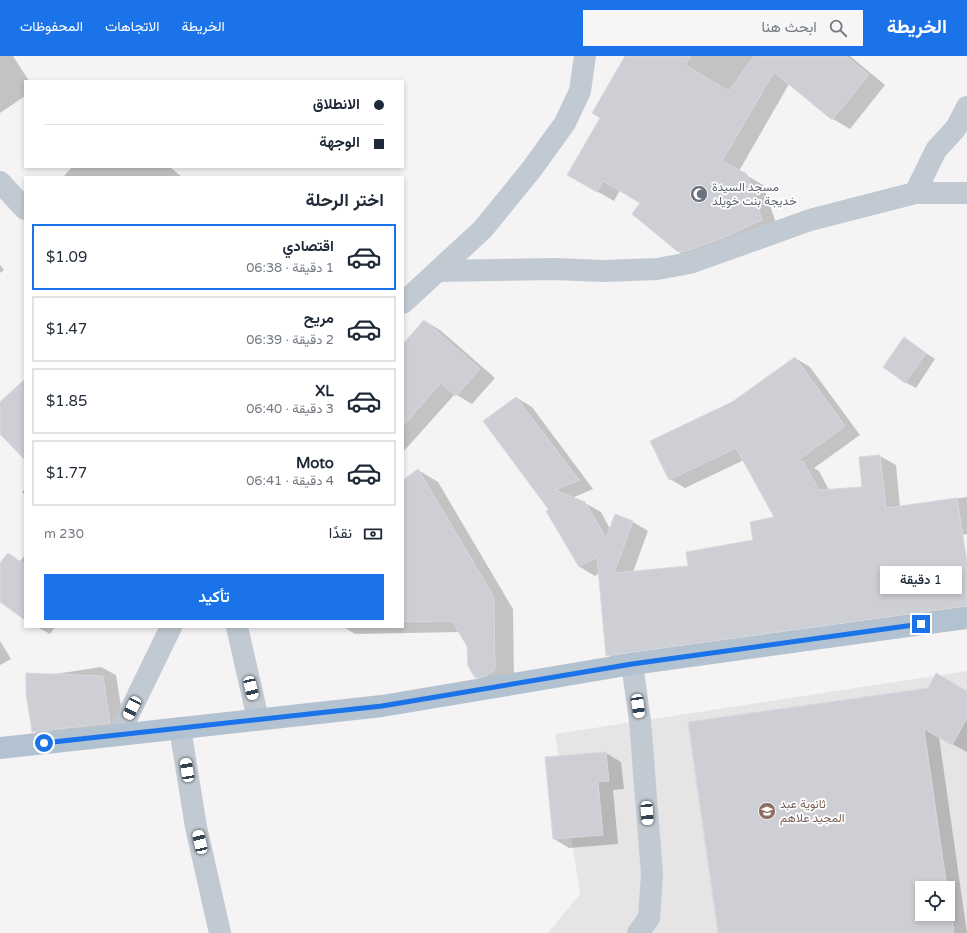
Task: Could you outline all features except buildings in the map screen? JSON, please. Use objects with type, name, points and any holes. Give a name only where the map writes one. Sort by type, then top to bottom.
[{"type":"main road","points":[[0,748],[382,706],[632,664],[967,618]]},
{"type":"street","points":[[404,301],[483,229],[531,170],[564,123],[580,91],[585,56]]},
{"type":"street","points":[[915,193],[936,150],[956,128],[967,107]]},
{"type":"street","points":[[0,182],[24,208]]},
{"type":"street","points":[[438,271],[555,269],[603,271],[657,269],[690,264],[810,220],[915,193],[967,194]]},
{"type":"street","points":[[119,734],[171,628]]},
{"type":"street","points":[[237,628],[258,719]]},
{"type":"street","points":[[632,664],[640,721],[652,874],[650,918],[638,933]]},
{"type":"street","points":[[180,728],[196,827],[220,933]]},
{"type":"shaded area","name":"ثانوية عبد المجيد علاهم","points":[[967,671],[967,933],[548,933],[580,894],[555,734]]},
{"type":"place","name":"مسجد السيدة خديجة بنت خويلد","points":[[699,194]]},
{"type":"place","name":"ثانوية عبد المجيد علاهم","points":[[767,811]]},
{"type":"route","points":[[44,743],[382,706],[632,664],[921,624]]}]
